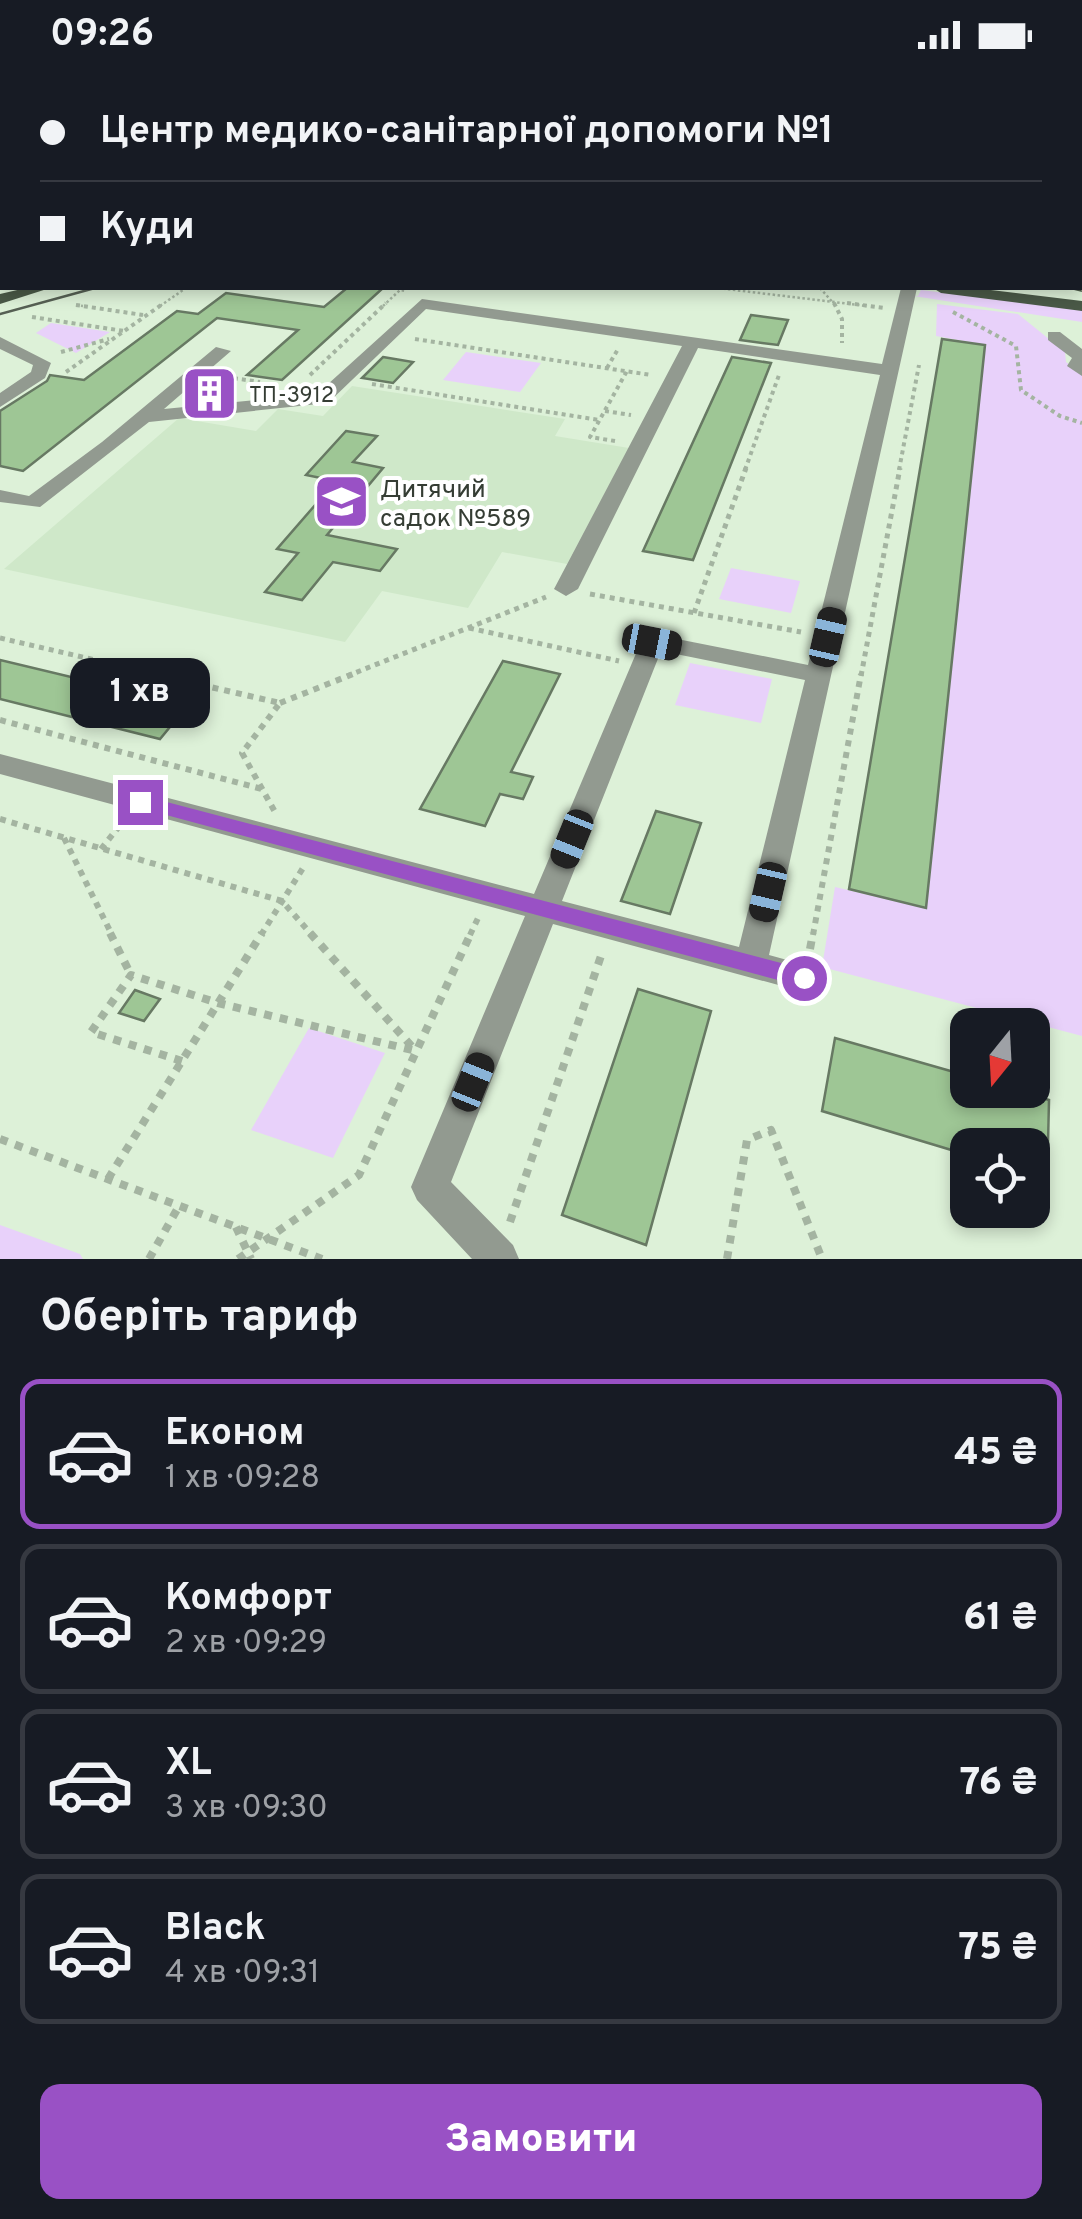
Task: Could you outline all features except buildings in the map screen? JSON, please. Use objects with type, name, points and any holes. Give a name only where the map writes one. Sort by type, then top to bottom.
[{"type":"main road","points":[[0,299],[34,290]]},
{"type":"main road","points":[[957,290],[1082,306]]},
{"type":"lane","points":[[751,964],[908,290]]},
{"type":"lane","points":[[144,418],[322,399],[422,304],[891,371]]},
{"type":"lane","points":[[1054,336],[1080,357],[1076,366],[1082,371]]},
{"type":"lane","points":[[566,589],[692,343]]},
{"type":"lane","points":[[0,402],[38,374],[42,363],[3,345]]},
{"type":"lane","points":[[0,496],[32,503],[144,418],[222,351]]},
{"type":"lane","points":[[498,1258],[430,1186],[652,642],[819,675]]},
{"type":"lane","points":[[0,764],[804,978]]},
{"type":"path","points":[[58,378],[183,290]]},
{"type":"path","points":[[308,377],[400,290]]},
{"type":"path","points":[[735,290],[885,308]]},
{"type":"path","points":[[822,290],[836,302],[846,328],[841,350],[846,365]]},
{"type":"path","points":[[76,305],[146,316]]},
{"type":"path","points":[[948,309],[1016,346],[1021,390],[1060,416],[1082,424]]},
{"type":"path","points":[[32,317],[124,331]]},
{"type":"path","points":[[357,331],[674,378]]},
{"type":"path","points":[[37,358],[116,336]]},
{"type":"path","points":[[694,612],[787,356]]},
{"type":"path","points":[[804,978],[920,358]]},
{"type":"path","points":[[627,371],[590,437],[639,445]]},
{"type":"path","points":[[197,372],[264,383]]},
{"type":"path","points":[[344,380],[599,420]]},
{"type":"path","points":[[242,753],[280,703],[566,589],[828,637]]},
{"type":"path","points":[[468,628],[642,666]]},
{"type":"path","points":[[0,638],[280,703]]},
{"type":"path","points":[[0,720],[262,789]]},
{"type":"path","points":[[0,820],[282,901],[415,1050]]},
{"type":"path","points":[[64,838],[130,975],[218,1004],[415,1050]]},
{"type":"path","points":[[108,1179],[306,864]]},
{"type":"path","points":[[238,1259],[250,1256],[359,1175],[490,894]]},
{"type":"path","points":[[498,1258],[611,926]]},
{"type":"path","points":[[130,975],[91,1032],[182,1061]]},
{"type":"path","points":[[727,1259],[747,1140],[771,1130],[822,1259]]},
{"type":"path","points":[[0,1139],[322,1259]]},
{"type":"path","points":[[149,1259],[179,1206]]},
{"type":"path","points":[[236,1226],[250,1256]]},
{"type":"shaded area","points":[[921,290],[1082,310],[1082,322],[907,295],[918,296]]},
{"type":"shaded area","points":[[937,304],[1018,314],[1065,352],[1066,362],[1082,375],[1082,1036],[1050,1028],[1050,1008],[976,1008],[822,967],[835,887],[925,908],[985,345],[936,336]]},
{"type":"shaded area","points":[[51,323],[110,332],[76,353],[36,333]]},
{"type":"shaded area","points":[[466,352],[541,363],[520,392],[443,380]]},
{"type":"shaded area","name":"Дитячий садок №589","points":[[352,386],[565,419],[555,436],[629,448],[567,564],[502,552],[468,608],[382,591],[345,642],[4,569],[179,418],[256,431],[278,409],[323,416]]},
{"type":"shaded area","points":[[731,568],[800,581],[791,613],[719,599]]},
{"type":"shaded area","points":[[690,663],[772,679],[761,723],[675,705]]},
{"type":"shaded area","points":[[309,1028],[385,1053],[333,1158],[251,1130]]},
{"type":"shaded area","points":[[0,1225],[80,1254],[83,1259],[0,1259]]},
{"type":"tram line","points":[[0,314],[88,290]]},
{"type":"place","name":"ТП-3912","points":[[210,394]]},
{"type":"place","name":"Дитячий садок №589","points":[[341,502]]},
{"type":"route","points":[[140,802],[804,978]]}]
